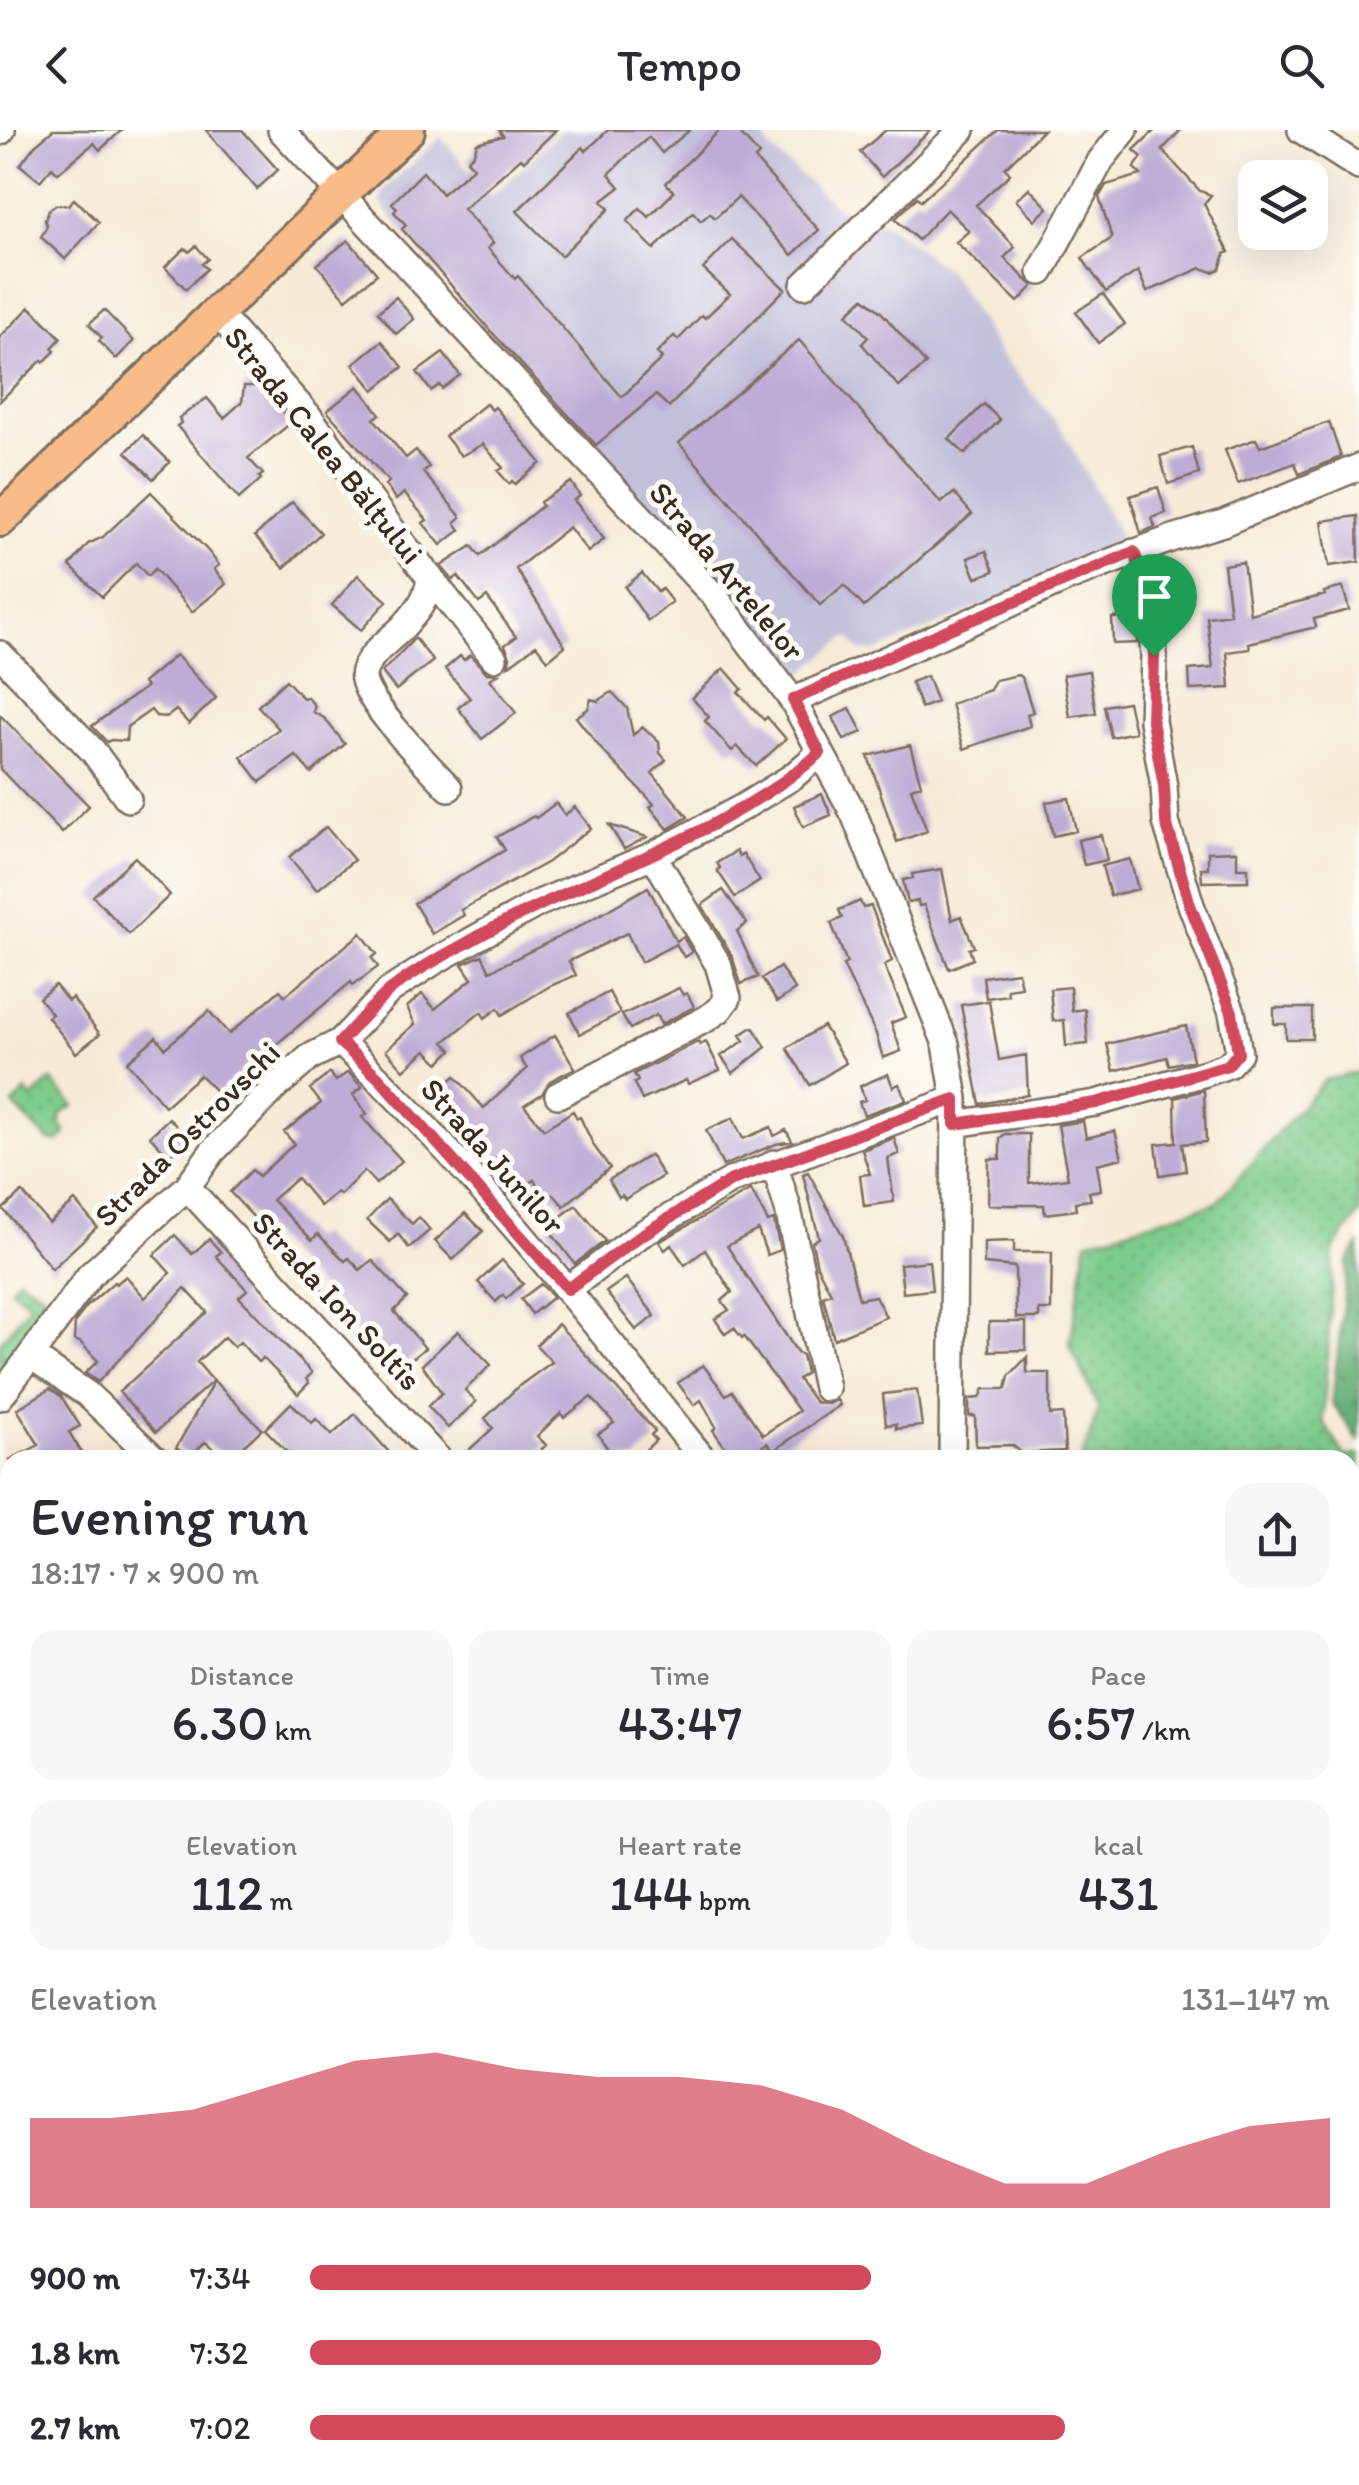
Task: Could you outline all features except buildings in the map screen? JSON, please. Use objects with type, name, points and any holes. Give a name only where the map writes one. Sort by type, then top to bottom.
[{"type":"main road","name":"Strada Calea Bălțului","points":[[0,520],[408,130]]},
{"type":"street","name":"Strada Artelelor","points":[[281,130],[716,598],[793,700],[854,814],[946,1044],[955,1111],[952,1450]]},
{"type":"street","points":[[804,285],[962,130]]},
{"type":"street","points":[[1041,272],[1101,160],[1124,130]]},
{"type":"street","points":[[1301,130],[1359,168]]},
{"type":"street","name":"Strada Calea Bălțului","points":[[217,313],[307,414],[494,658]]},
{"type":"street","points":[[793,700],[1134,552],[1223,523],[1359,467]]},
{"type":"street","points":[[568,1289],[694,1201],[774,1163],[955,1111],[1096,1103],[1228,1065],[1238,1053],[1232,1012],[1190,905],[1166,822],[1152,721],[1154,656],[1149,592],[1134,552]]},
{"type":"street","name":"Strada Calea Bălțului","points":[[430,578],[428,594],[419,610],[374,654],[364,672],[364,685],[377,706],[449,788]]},
{"type":"street","points":[[0,654],[92,751],[128,799]]},
{"type":"street","name":"Strada Ostrovschi","points":[[0,1397],[90,1275],[186,1186],[213,1151],[278,1085],[310,1057],[340,1042],[389,991],[539,903],[653,855],[792,777],[820,753]]},
{"type":"street","points":[[558,1095],[706,1020],[728,998],[718,964],[653,855]]},
{"type":"street","name":"Strada Junilor","points":[[340,1042],[379,1078],[568,1289],[696,1450]]},
{"type":"street","points":[[774,1163],[788,1209],[826,1388]]},
{"type":"street","name":"Strada Ion Soltîs","points":[[186,1186],[430,1450]]},
{"type":"street","points":[[31,1356],[87,1394],[146,1450]]},
{"type":"shaded area","points":[[562,130],[761,130],[769,148],[851,219],[886,224],[949,272],[1000,354],[1059,425],[1120,535],[1119,547],[875,652],[860,651],[851,638],[844,639],[795,679],[691,549],[637,501],[381,204],[382,192],[441,137],[491,197]]},
{"type":"green space","points":[[1359,1072],[1359,1214],[1334,1248],[1323,1422],[1341,1450],[1085,1450],[1099,1409],[1070,1345],[1087,1241],[1216,1203],[1325,1080]]},
{"type":"green space","points":[[51,1080],[74,1106],[61,1114],[60,1123],[66,1133],[58,1142],[48,1140],[13,1105],[26,1091],[32,1099]]},
{"type":"green space","points":[[1359,1245],[1359,1441],[1332,1403],[1348,1261]]},
{"type":"green space","points":[[18,1278],[42,1293],[50,1308],[0,1379],[0,1343],[30,1304],[11,1288]]},
{"type":"route","points":[[1134,552],[1149,592],[1154,656],[1152,721],[1166,822],[1190,905],[1232,1012],[1238,1053],[1228,1065],[1096,1103],[955,1124],[955,1099],[732,1180],[640,1236],[568,1289],[379,1078],[340,1042],[389,991],[435,961],[539,903],[653,855],[792,777],[820,753],[793,700],[1134,552]]}]
